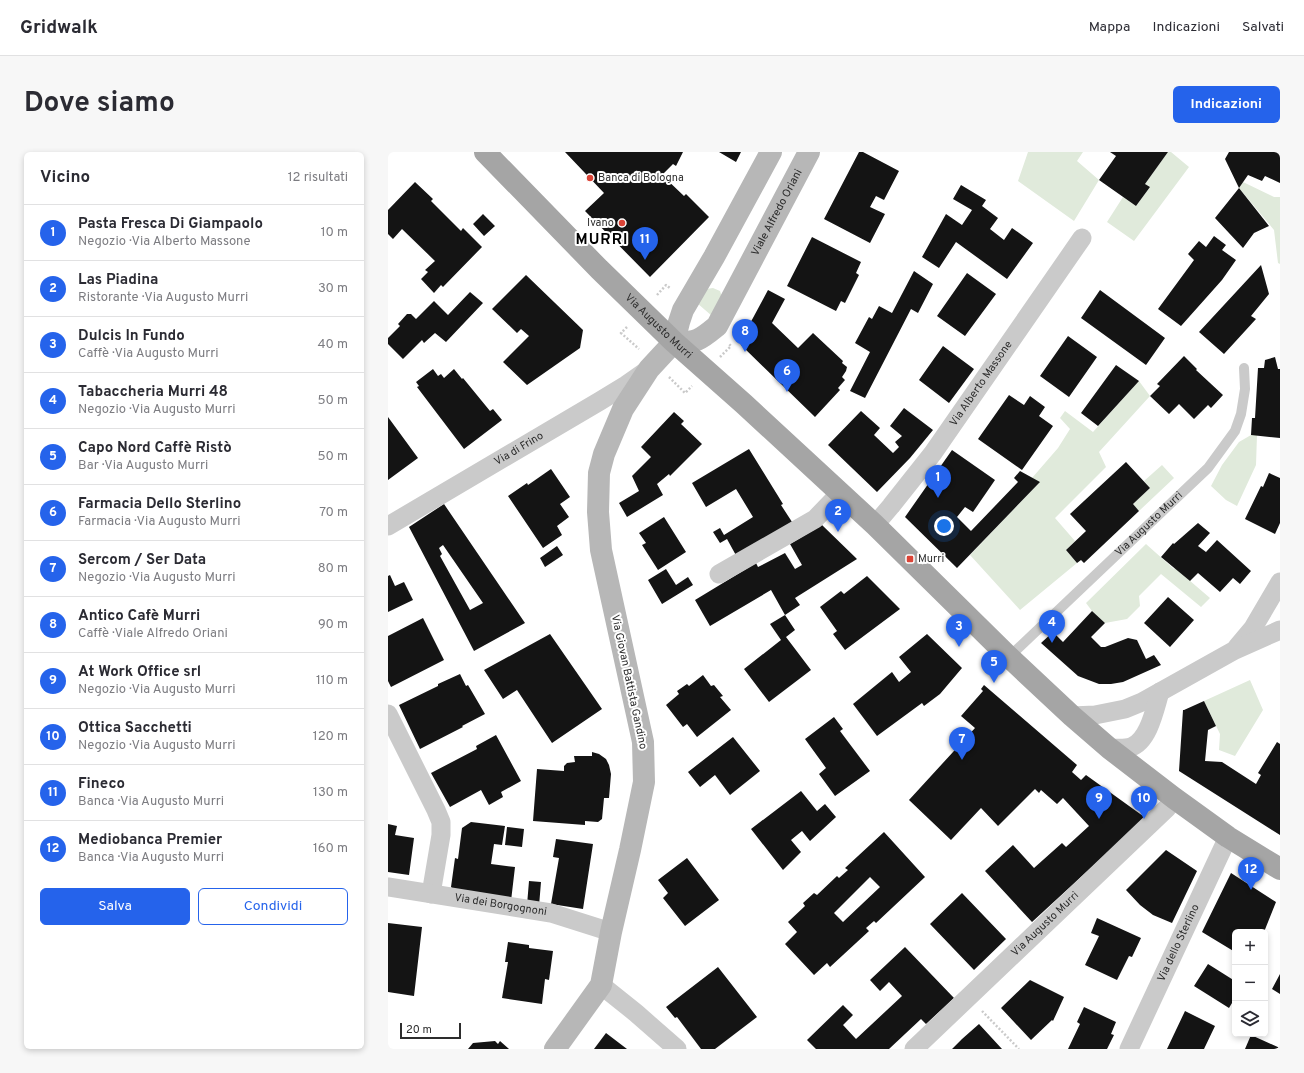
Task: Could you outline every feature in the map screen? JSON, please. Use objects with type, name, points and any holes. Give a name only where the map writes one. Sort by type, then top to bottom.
[{"type":"main road","name":"Via Augusto Murri","points":[[485,152],[599,269],[674,342],[875,525],[1072,716],[1109,748],[1174,798],[1228,837],[1280,869]]},
{"type":"street","points":[[674,342],[683,310],[714,258],[771,152]]},
{"type":"street","name":"Viale Alfredo Oriani","points":[[674,342],[695,342],[702,339],[717,326],[809,152]]},
{"type":"street","name":"Via Alberto Massone","points":[[875,525],[933,453],[1082,238]]},
{"type":"street","points":[[714,258],[746,272]]},
{"type":"street","name":"Via Giovan Battista Gandino","points":[[555,1049],[601,985],[644,782],[643,742],[601,550],[598,512],[599,473],[604,454],[623,409],[649,369],[674,342]]},
{"type":"street","name":"Via di Frino","points":[[388,526],[626,386],[649,369]]},
{"type":"street","points":[[719,574],[815,519],[840,493]]},
{"type":"street","points":[[1235,650],[1253,628],[1280,582]]},
{"type":"street","points":[[1072,716],[1095,715],[1125,709],[1160,692],[1235,650],[1280,630]]},
{"type":"street","points":[[1109,748],[1132,747],[1141,740],[1148,729],[1160,692]]},
{"type":"street","points":[[388,714],[441,822],[441,835],[432,894]]},
{"type":"street","name":"Via Augusto Murri","points":[[914,1049],[1167,808],[1174,798]]},
{"type":"street","name":"Via dello Sterlino","points":[[1129,1049],[1228,837]]},
{"type":"street","name":"Via dei Borgognoni","points":[[388,887],[551,913],[611,932]]},
{"type":"street","points":[[601,985],[677,1049]]},
{"type":"lane","name":"Via Augusto Murri","points":[[1009,656],[1208,468],[1235,431],[1241,414],[1245,389],[1244,368]]},
{"type":"path","points":[[979,1008],[1020,1049]]},
{"type":"green space","points":[[1028,152],[1083,152],[1077,161],[1099,180],[1074,221],[1018,181]]},
{"type":"green space","points":[[1168,152],[1171,152],[1189,167],[1134,241],[1107,222],[1123,197],[1136,206],[1150,187],[1145,184]]},
{"type":"green space","points":[[1243,182],[1274,197],[1280,197],[1280,264],[1278,263],[1274,230],[1239,188]]},
{"type":"green space","points":[[713,288],[720,291],[722,297],[712,316],[697,303],[706,289]]},
{"type":"green space","points":[[1139,381],[1150,396],[1099,452],[1106,467],[1055,518],[1075,541],[1066,550],[1077,563],[1020,610],[970,555],[1039,483],[1032,478],[1058,448],[1070,429],[1060,418],[1065,411],[1093,432]]},
{"type":"green space","points":[[1251,435],[1257,435],[1256,465],[1237,506],[1226,500],[1211,486],[1222,465],[1239,442]]},
{"type":"green space","points":[[1162,465],[1174,478],[1139,511],[1133,504],[1150,488],[1144,481]]},
{"type":"green space","points":[[1146,544],[1210,598],[1201,607],[1161,574],[1139,596],[1140,606],[1127,619],[1105,623],[1086,603]]},
{"type":"green space","points":[[1250,680],[1263,710],[1235,756],[1219,750],[1220,734],[1204,701]]},
{"type":"building","points":[[565,152],[683,152],[676,166],[673,164],[662,175],[684,196],[686,194],[709,217],[650,277],[585,211],[604,193]]},
{"type":"building","points":[[719,152],[741,152],[736,162]]},
{"type":"building","points":[[859,152],[863,152],[899,171],[884,200],[876,196],[870,207],[885,214],[870,243],[824,219]]},
{"type":"building","points":[[1110,152],[1168,152],[1145,184],[1150,187],[1136,206],[1099,180],[1116,156]]},
{"type":"building","points":[[1229,152],[1280,152],[1280,183],[1265,176],[1262,181],[1248,175],[1239,188],[1225,159]]},
{"type":"building","points":[[415,182],[433,199],[431,201],[461,231],[463,228],[482,247],[443,287],[441,285],[434,293],[421,279],[428,272],[425,270],[435,261],[402,229],[393,239],[388,234],[388,210]]},
{"type":"building","points":[[961,185],[986,200],[982,206],[998,218],[990,229],[1004,240],[1012,228],[1033,243],[1007,279],[956,242],[939,268],[922,257],[946,214],[962,225],[972,210],[953,199]]},
{"type":"building","points":[[1239,188],[1269,226],[1254,233],[1243,248],[1215,218]]},
{"type":"building","points":[[483,214],[495,226],[484,236],[473,224]]},
{"type":"building","points":[[1214,236],[1226,245],[1222,250],[1236,260],[1222,280],[1181,326],[1158,309],[1194,260],[1188,254],[1199,241],[1206,247]]},
{"type":"building","points":[[812,237],[861,262],[856,273],[859,275],[845,303],[841,301],[836,311],[787,286]]},
{"type":"building","points":[[1261,265],[1269,294],[1251,316],[1256,319],[1224,354],[1199,332]]},
{"type":"building","points":[[914,271],[933,284],[918,313],[911,309],[865,398],[850,391],[870,352],[855,343],[869,317],[872,319],[879,306],[892,313]]},
{"type":"building","points":[[967,273],[996,294],[965,336],[937,316]]},
{"type":"building","points":[[526,275],[583,330],[580,348],[527,385],[503,362],[529,336],[521,329],[517,333],[492,309]]},
{"type":"building","points":[[768,290],[785,299],[772,323],[798,348],[813,333],[843,361],[842,363],[847,367],[842,377],[845,380],[838,388],[840,390],[815,417],[741,345],[740,342]]},
{"type":"building","points":[[1100,290],[1165,338],[1146,365],[1081,318]]},
{"type":"building","points":[[470,292],[483,303],[446,342],[435,333],[424,343],[422,340],[403,359],[388,344],[388,338],[400,326],[398,324],[407,314],[411,314],[416,319],[434,301],[448,315]]},
{"type":"building","points":[[1068,336],[1097,357],[1069,397],[1040,376]]},
{"type":"building","points":[[943,346],[974,369],[949,403],[919,380]]},
{"type":"building","points":[[1184,356],[1197,369],[1196,370],[1223,395],[1211,408],[1208,405],[1194,419],[1179,404],[1169,414],[1150,396],[1160,386],[1157,384]]},
{"type":"building","points":[[1275,357],[1278,369],[1280,369],[1280,438],[1251,435],[1252,418],[1255,418],[1258,368],[1264,368],[1265,360]]},
{"type":"building","points":[[1116,365],[1139,381],[1098,426],[1081,413]]},
{"type":"building","points":[[433,369],[438,376],[441,374],[444,378],[454,369],[490,411],[493,409],[502,420],[464,449],[417,387],[419,386],[416,382]]},
{"type":"building","points":[[1009,395],[1024,405],[1030,396],[1045,407],[1039,416],[1053,426],[1022,470],[978,439]]},
{"type":"building","points":[[904,408],[933,430],[910,458],[877,492],[828,445],[861,411],[880,428],[874,435],[893,453],[899,447],[895,442],[902,436],[890,426]]},
{"type":"building","points":[[674,412],[684,421],[681,424],[702,444],[670,476],[669,474],[657,484],[663,495],[627,517],[619,503],[639,491],[632,476],[651,457],[641,447]]},
{"type":"building","points":[[388,417],[418,458],[388,480]]},
{"type":"building","points":[[749,449],[783,504],[781,505],[794,525],[738,559],[727,539],[720,543],[713,532],[720,528],[724,535],[753,517],[736,489],[706,507],[692,483]]},
{"type":"building","points":[[952,450],[995,480],[973,512],[965,507],[957,517],[971,531],[1018,482],[1014,478],[1020,471],[1040,482],[957,568],[905,517]]},
{"type":"building","points":[[1126,462],[1150,488],[1133,504],[1139,511],[1084,563],[1081,560],[1077,563],[1066,550],[1086,531],[1070,514]]},
{"type":"building","points":[[551,469],[570,497],[560,504],[569,517],[557,526],[562,535],[543,548],[508,496],[527,483],[528,485]]},
{"type":"building","points":[[1269,473],[1280,478],[1280,523],[1275,534],[1245,519]]},
{"type":"building","points":[[444,504],[525,623],[474,651],[409,527]],"holes":[[[443,545],[483,603],[470,610],[440,556],[442,554],[439,548]]]},
{"type":"building","points":[[664,517],[686,552],[658,570],[642,545],[646,543],[639,533]]},
{"type":"building","points":[[1198,523],[1210,533],[1198,546],[1206,552],[1217,540],[1251,571],[1240,584],[1233,578],[1220,592],[1198,573],[1190,581],[1161,557],[1173,543],[1174,544]]},
{"type":"building","points":[[822,525],[857,559],[795,598],[800,605],[785,615],[771,590],[710,626],[695,600],[756,563],[758,567],[785,553],[795,569],[802,565],[790,544]]},
{"type":"building","points":[[557,546],[563,555],[545,567],[540,558]]},
{"type":"building","points":[[666,569],[676,585],[688,577],[693,585],[662,604],[648,580]]},
{"type":"building","points":[[390,575],[395,586],[404,582],[413,600],[388,612],[388,576]]},
{"type":"building","points":[[867,576],[900,609],[845,650],[833,634],[837,631],[820,607],[841,591],[844,594]]},
{"type":"building","points":[[1168,597],[1194,620],[1170,647],[1144,623]]},
{"type":"building","points":[[1092,611],[1105,623],[1091,637],[1101,647],[1105,647],[1128,638],[1137,640],[1146,659],[1154,655],[1161,665],[1123,682],[1099,684],[1078,676],[1041,643],[1053,632],[1063,642]]},
{"type":"building","points":[[785,615],[795,630],[786,637],[811,670],[769,702],[744,669],[781,640],[770,624]]},
{"type":"building","points":[[423,618],[444,660],[391,687],[388,681],[388,636]]},
{"type":"building","points":[[550,634],[602,709],[552,743],[517,690],[503,699],[484,670]]},
{"type":"building","points":[[927,634],[962,668],[940,694],[924,706],[922,703],[877,736],[853,704],[892,672],[899,682],[911,672],[899,657]]},
{"type":"building","points":[[460,674],[466,686],[468,685],[485,714],[420,749],[399,705]]},
{"type":"building","points":[[703,675],[711,686],[714,685],[723,696],[720,697],[731,710],[697,737],[687,724],[683,727],[666,705],[679,694],[677,691],[687,684],[689,686]]},
{"type":"building","points":[[984,685],[1077,765],[1072,772],[1081,780],[1086,775],[1143,816],[1143,820],[1032,922],[985,871],[1013,845],[1034,868],[1062,843],[1066,847],[1089,826],[1063,798],[1057,804],[1041,790],[1039,793],[1035,789],[998,826],[981,808],[951,840],[909,800],[975,728],[961,716],[983,691],[981,689]]},
{"type":"building","points":[[1204,701],[1216,726],[1208,730],[1205,761],[1222,762],[1256,784],[1261,775],[1258,773],[1277,742],[1280,744],[1280,835],[1179,771],[1183,710]]},
{"type":"building","points":[[834,717],[843,729],[840,731],[870,771],[835,796],[819,774],[826,768],[805,739]]},
{"type":"building","points":[[496,735],[521,781],[501,792],[503,797],[489,805],[481,790],[450,807],[431,773],[477,749],[476,746]]},
{"type":"building","points":[[733,737],[760,771],[730,795],[715,775],[700,787],[688,772]]},
{"type":"building","points":[[592,752],[599,754],[606,759],[611,774],[609,798],[604,798],[602,819],[598,822],[585,821],[585,825],[533,821],[537,769],[564,771],[564,766],[567,763],[575,762],[574,756],[592,756]]},
{"type":"building","points":[[801,791],[817,811],[825,804],[836,817],[810,841],[802,831],[791,840],[801,852],[783,870],[751,829]]},
{"type":"building","points":[[471,822],[505,826],[502,845],[494,844],[491,864],[515,867],[511,901],[456,893],[451,887],[455,858],[458,859],[462,828]]},
{"type":"building","points":[[388,824],[397,826],[395,835],[414,838],[409,875],[388,872]]},
{"type":"building","points":[[507,827],[524,829],[522,847],[505,845]]},
{"type":"building","points":[[884,832],[925,877],[876,923],[874,921],[866,928],[869,931],[830,967],[827,963],[814,975],[785,944],[797,932],[788,922],[805,906],[803,903],[814,893],[817,895],[837,876],[839,878],[848,870],[845,868]],"holes":[[[870,877],[880,887],[843,922],[834,913]]]},
{"type":"building","points":[[556,839],[593,844],[583,909],[551,904],[559,858],[553,857]]},
{"type":"building","points":[[1166,850],[1197,871],[1172,923],[1153,915],[1140,905],[1126,890]]},
{"type":"building","points":[[687,858],[719,900],[685,926],[663,898],[668,893],[658,880]]},
{"type":"building","points":[[1231,873],[1276,902],[1265,929],[1232,929],[1232,950],[1202,932]]},
{"type":"building","points":[[529,881],[541,882],[539,906],[527,905]]},
{"type":"building","points":[[962,893],[1006,939],[974,970],[930,924]]},
{"type":"building","points":[[1097,918],[1141,938],[1132,957],[1129,956],[1117,980],[1085,965],[1099,936],[1091,933]]},
{"type":"building","points":[[388,923],[422,927],[414,996],[388,992]]},
{"type":"building","points":[[508,942],[529,945],[529,948],[553,951],[549,980],[545,979],[542,1004],[502,998],[508,962],[505,962]]},
{"type":"building","points":[[905,947],[954,998],[926,1024],[921,1019],[889,1049],[816,1049],[807,1040],[843,1005],[853,1015],[843,1025],[856,1039],[902,996],[889,982],[880,991],[870,980]]},
{"type":"building","points":[[1208,964],[1232,979],[1232,1003],[1229,1008],[1194,986]]},
{"type":"building","points":[[718,967],[757,1017],[715,1049],[701,1049],[677,1017],[675,1018],[666,1007]]},
{"type":"building","points":[[1280,974],[1280,994],[1272,989]]},
{"type":"building","points":[[1030,980],[1064,997],[1053,1021],[1052,1020],[1031,1040],[1001,1008]]},
{"type":"building","points":[[1084,1007],[1116,1022],[1111,1034],[1114,1035],[1107,1049],[1068,1049],[1080,1024],[1077,1022]]},
{"type":"building","points":[[1185,1011],[1215,1026],[1204,1049],[1167,1049]]},
{"type":"building","points":[[979,1024],[1002,1049],[952,1049],[962,1039]]},
{"type":"building","points":[[606,1033],[627,1049],[594,1049]]},
{"type":"building","points":[[1250,1037],[1255,1037],[1280,1048],[1280,1049],[1245,1049]]},
{"type":"building","points":[[495,1041],[498,1044],[500,1041],[509,1049],[468,1049],[473,1043]]},
{"type":"place","name":"Banca di Bologna","points":[[590,178]]},
{"type":"place","name":"Ivano","points":[[622,223]]},
{"type":"place","name":"Fineco","points":[[645,260]]},
{"type":"place","name":"Antico Cafè Murri","points":[[745,352]]},
{"type":"place","name":"Farmacia Dello Sterlino","points":[[787,392]]},
{"type":"place","name":"Pasta Fresca Di Giampaolo","points":[[938,498]]},
{"type":"place","name":"Las Piadina","points":[[838,532]]},
{"type":"place","name":"Murri","points":[[910,559]]},
{"type":"place","name":"Tabaccheria Murri 48","points":[[1052,643]]},
{"type":"place","name":"Dulcis In Fundo","points":[[959,647]]},
{"type":"place","name":"Capo Nord Caffè Ristò","points":[[994,683]]},
{"type":"place","name":"Sercom / Ser Data","points":[[962,760]]},
{"type":"place","name":"At Work Office srl","points":[[1099,819]]},
{"type":"place","name":"Ottica Sacchetti","points":[[1144,819]]},
{"type":"place","name":"Mediobanca Premier","points":[[1251,890]]},
{"type":"district","name":"MURRI","points":[[602,240]]}]
